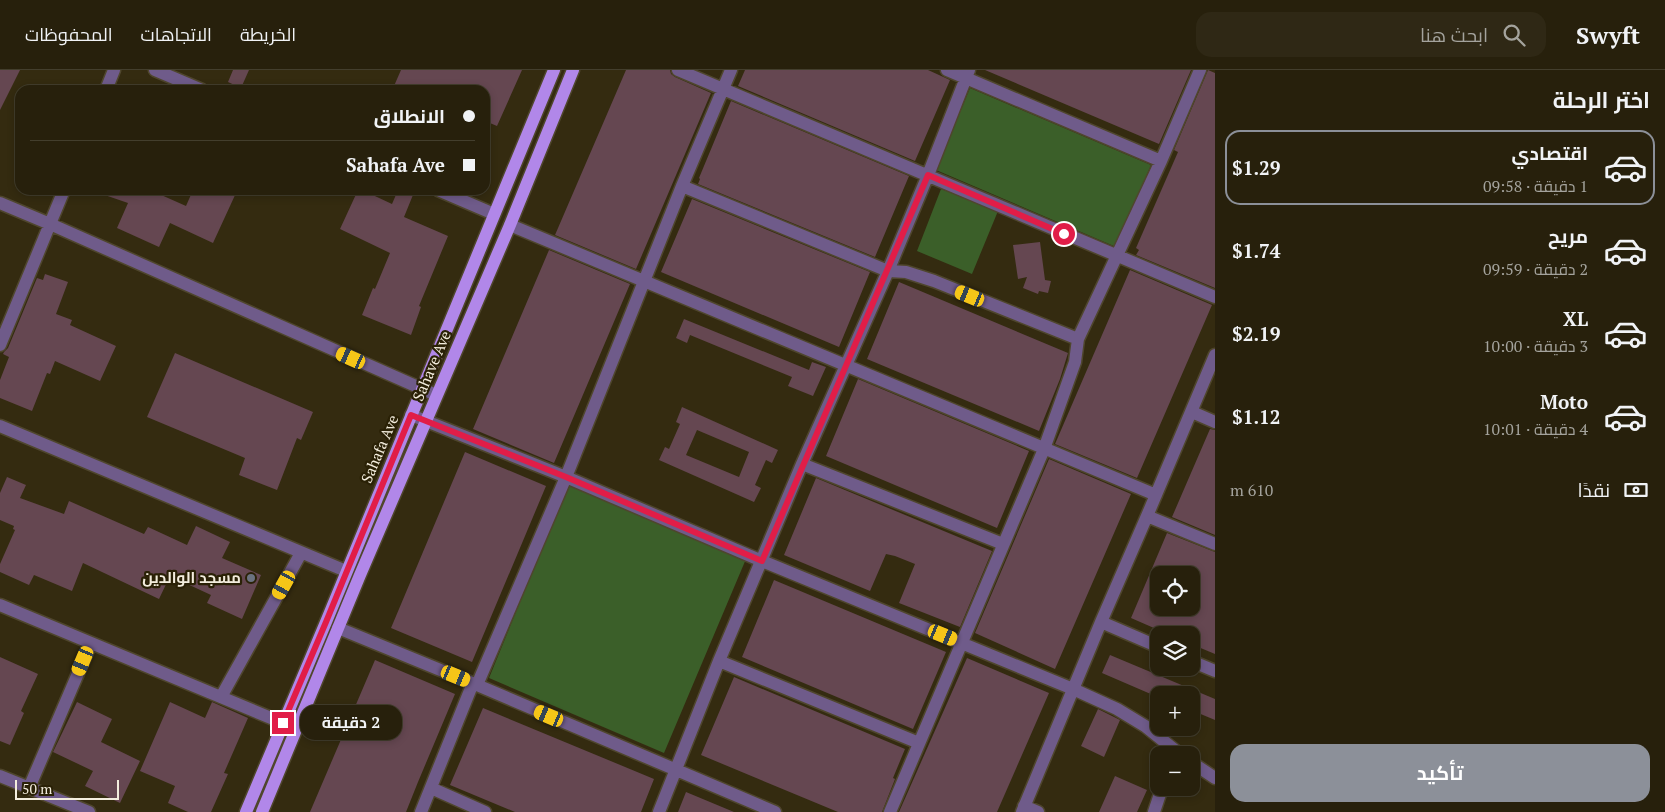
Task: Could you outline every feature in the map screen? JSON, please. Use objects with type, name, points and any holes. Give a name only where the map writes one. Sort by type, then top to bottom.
[{"type":"main road","name":"Sahafa Ave","points":[[246,812],[554,70]]},
{"type":"main road","name":"Sahave Ave","points":[[262,812],[574,70]]},
{"type":"street","points":[[108,85],[114,70]]},
{"type":"street","points":[[155,70],[190,85]]},
{"type":"street","points":[[678,70],[1215,297]]},
{"type":"street","points":[[421,812],[566,477],[682,186],[731,70]]},
{"type":"street","points":[[947,70],[967,74],[1161,161]]},
{"type":"street","points":[[890,812],[1044,449],[1075,362],[1078,339],[1161,161],[1200,70]]},
{"type":"street","points":[[659,812],[719,662],[802,464],[928,175],[967,74]]},
{"type":"street","points":[[682,186],[888,270],[906,272],[934,281],[1078,339]]},
{"type":"street","points":[[0,345],[62,195]]},
{"type":"street","points":[[450,195],[494,214]]},
{"type":"street","points":[[0,203],[436,395]]},
{"type":"street","points":[[510,226],[1156,495]]},
{"type":"street","points":[[1038,812],[1023,809],[1215,355]]},
{"type":"street","points":[[1192,412],[1215,422]]},
{"type":"street","points":[[411,415],[566,477],[762,561],[1073,688],[1117,709],[1145,726],[1168,746]]},
{"type":"street","points":[[0,426],[346,571]]},
{"type":"street","points":[[802,464],[1003,544]]},
{"type":"street","points":[[1148,516],[1215,544]]},
{"type":"street","points":[[221,697],[302,553]]},
{"type":"street","points":[[0,605],[283,723]]},
{"type":"street","points":[[1101,622],[1150,643]]},
{"type":"street","points":[[338,628],[475,684],[775,812]]},
{"type":"street","points":[[29,788],[91,643]]},
{"type":"street","points":[[719,662],[919,742]]},
{"type":"street","points":[[1200,665],[1215,671]]},
{"type":"street","points":[[1200,768],[1215,778]]},
{"type":"street","points":[[0,776],[89,812]]},
{"type":"street","points":[[431,788],[485,812]]},
{"type":"street","points":[[1154,812],[1159,796]]},
{"type":"green space","points":[[970,88],[1151,165],[1116,247],[936,170]]},
{"type":"green space","points":[[941,189],[998,211],[972,274],[917,251]]},
{"type":"green space","points":[[568,484],[746,559],[664,753],[489,678]]},
{"type":"building","points":[[0,70],[20,70],[0,110]]},
{"type":"building","points":[[233,70],[249,70],[242,85],[234,85],[228,82]]},
{"type":"building","points":[[401,70],[522,70],[497,126],[490,123],[490,85],[394,85]]},
{"type":"building","points":[[626,70],[670,70],[671,74],[675,77],[711,93],[636,269],[555,235]]},
{"type":"building","points":[[745,70],[928,70],[950,80],[915,161],[738,86]]},
{"type":"building","points":[[985,70],[1191,70],[1159,144]]},
{"type":"building","points":[[1208,70],[1215,73],[1215,288],[1136,255],[1139,250],[1136,248],[1178,152],[1174,150]]},
{"type":"building","points":[[731,101],[909,176],[875,257],[698,184]]},
{"type":"building","points":[[105,195],[161,195],[186,206],[191,195],[235,195],[213,243],[170,223],[159,247],[117,228],[128,203]]},
{"type":"building","points":[[356,195],[373,195],[392,204],[396,195],[413,195],[404,217],[448,236],[419,306],[421,307],[411,335],[362,315],[390,253],[340,229]]},
{"type":"building","points":[[692,199],[870,272],[839,347],[661,272]]},
{"type":"building","points":[[1040,242],[1045,280],[1051,281],[1048,293],[1039,291],[1038,294],[1023,288],[1027,277],[1018,279],[1013,245]]},
{"type":"building","points":[[549,250],[630,284],[554,463],[473,429]]},
{"type":"building","points":[[1130,270],[1212,305],[1137,478],[1055,444]]},
{"type":"building","points":[[45,274],[68,282],[56,314],[72,320],[70,325],[116,346],[100,381],[55,361],[50,374],[47,373],[32,411],[0,398],[0,380],[9,357],[3,354],[8,348],[37,278],[43,280]]},
{"type":"building","points":[[899,282],[1068,353],[1060,379],[1039,431],[867,359]]},
{"type":"building","points":[[684,319],[809,370],[812,362],[826,367],[813,396],[788,386],[792,377],[690,335],[687,343],[676,338]]},
{"type":"building","points":[[175,353],[313,412],[301,440],[297,438],[277,490],[239,475],[245,458],[147,417]]},
{"type":"building","points":[[858,379],[1029,451],[997,528],[826,456]]},
{"type":"building","points":[[682,407],[778,450],[772,463],[766,460],[755,485],[761,488],[754,502],[659,460],[665,447],[669,449],[680,424],[676,422]],"holes":[[[697,430],[749,452],[739,477],[686,455]]]},
{"type":"building","points":[[1210,429],[1215,430],[1215,535],[1172,517]]},
{"type":"building","points":[[465,452],[546,486],[472,662],[391,628]]},
{"type":"building","points":[[1049,459],[1131,494],[1055,669],[975,633]]},
{"type":"building","points":[[7,477],[26,485],[20,498],[64,514],[69,501],[144,534],[148,527],[187,545],[196,526],[230,542],[222,558],[261,575],[242,619],[207,603],[211,595],[170,576],[159,599],[83,563],[72,591],[34,575],[29,585],[0,572],[0,564],[15,530],[13,529],[14,526],[0,520],[0,493]]},
{"type":"building","points":[[816,478],[992,551],[960,627],[899,603],[915,564],[886,554],[870,591],[784,555]]},
{"type":"building","points":[[1167,533],[1215,552],[1215,654],[1200,648],[1200,626],[1150,626],[1131,618],[1150,573],[1150,616],[1200,616],[1200,566],[1153,566]]},
{"type":"building","points":[[774,580],[946,652],[913,729],[742,657]]},
{"type":"building","points":[[1110,655],[1150,672],[1150,676],[1160,676],[1184,686],[1150,686],[1150,694],[1102,673]]},
{"type":"building","points":[[0,657],[38,674],[21,711],[24,713],[10,745],[0,741]]},
{"type":"building","points":[[967,658],[1049,693],[997,812],[899,812]]},
{"type":"building","points":[[375,660],[455,694],[406,812],[310,812]]},
{"type":"building","points":[[734,677],[905,749],[882,812],[838,812],[701,755]]},
{"type":"building","points":[[1200,693],[1215,699],[1215,720],[1200,714]]},
{"type":"building","points":[[77,702],[112,719],[101,742],[140,761],[120,803],[85,786],[93,771],[53,752]]},
{"type":"building","points":[[170,702],[205,718],[212,702],[248,718],[224,773],[228,774],[211,812],[188,812],[168,803],[175,786],[140,771]]},
{"type":"building","points":[[483,708],[654,779],[641,812],[515,812],[450,785]]},
{"type":"building","points":[[1098,709],[1120,720],[1104,757],[1081,746]]},
{"type":"building","points":[[1115,776],[1147,790],[1137,812],[1099,812]]},
{"type":"building","points":[[686,792],[734,812],[678,812]]},
{"type":"place","name":"مسجد الوالدين","points":[[251,578]]},
{"type":"route","points":[[283,723],[411,415],[566,477],[762,561],[802,464],[928,175],[1064,234]]}]
